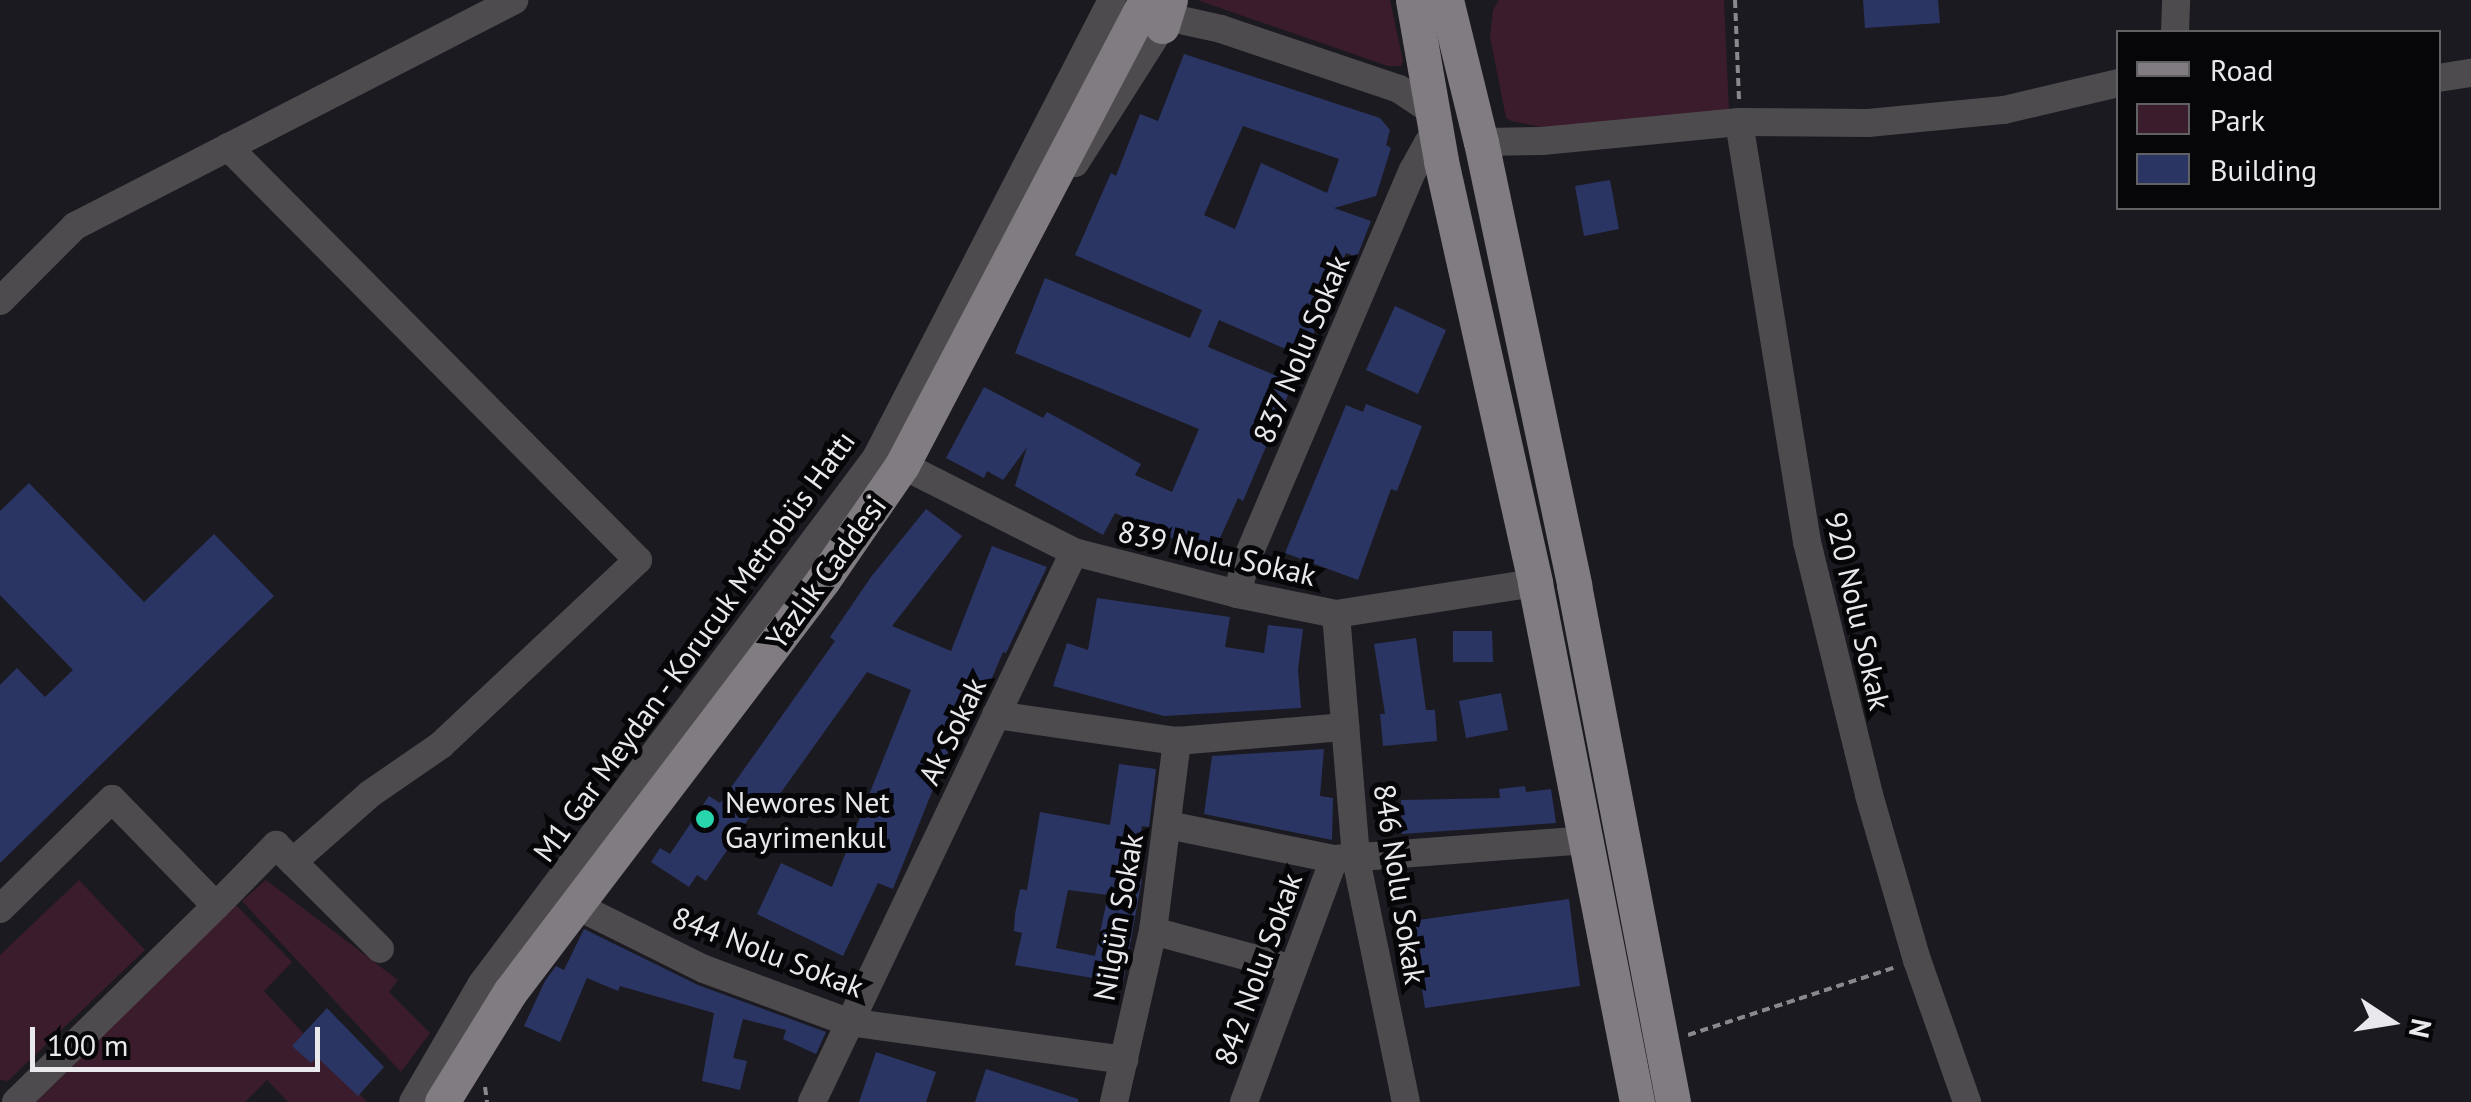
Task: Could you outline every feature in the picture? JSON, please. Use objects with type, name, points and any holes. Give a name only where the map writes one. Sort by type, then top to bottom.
[{"type":"main road","points":[[1413,0],[1638,1102]]},
{"type":"main road","points":[[1446,0],[1456,54],[1481,142],[1574,586],[1673,1102]]},
{"type":"main road","points":[[1456,54],[1458,22],[1468,0]]},
{"type":"main road","name":"Yazlık Caddesi","points":[[442,1102],[573,904],[823,580],[902,465],[1042,202],[1160,9]]},
{"type":"main road","points":[[476,1102],[491,1024]]},
{"type":"street","points":[[0,301],[75,226],[514,0]]},
{"type":"street","name":"M1 Gar Meydan - Korucuk Metrobüs Hattı","points":[[413,1102],[481,985],[876,458],[1112,0]]},
{"type":"street","points":[[2174,30],[2176,0]]},
{"type":"street","points":[[1160,9],[1176,19],[1221,29],[1399,89],[1436,127]]},
{"type":"street","points":[[2441,78],[2471,73]]},
{"type":"street","points":[[1481,142],[1739,122],[1868,124],[2004,110],[2116,83]]},
{"type":"street","name":"920 Nolu Sokak","points":[[1739,122],[1807,542],[1856,746],[1917,960],[1967,1102]]},
{"type":"street","name":"837 Nolu Sokak","points":[[1237,594],[1246,561],[1413,170],[1436,127]]},
{"type":"street","points":[[228,147],[638,560],[441,745],[370,794],[293,862]]},
{"type":"street","name":"839 Nolu Sokak","points":[[902,465],[1074,552],[1237,594],[1336,614],[1535,584]]},
{"type":"street","name":"Ak Sokak","points":[[812,1102],[1074,552]]},
{"type":"street","name":"846 Nolu Sokak","points":[[1336,614],[1346,728],[1345,859],[1406,1102]]},
{"type":"street","points":[[996,715],[1177,741],[1346,728]]},
{"type":"street","name":"Nilgün Sokak","points":[[1114,1102],[1153,930],[1177,741]]},
{"type":"street","points":[[0,909],[112,800],[216,906]]},
{"type":"street","points":[[1168,826],[1345,859],[1587,840]]},
{"type":"street","points":[[16,1102],[276,845],[380,949]]},
{"type":"street","name":"842 Nolu Sokak","points":[[1244,1102],[1293,969],[1345,859]]},
{"type":"street","name":"844 Nolu Sokak","points":[[573,904],[704,968],[848,1022],[1124,1060]]},
{"type":"street","points":[[1153,930],[1293,969]]},
{"type":"path","points":[[1735,0],[1739,122]]},
{"type":"path","points":[[1662,1043],[1917,960]]},
{"type":"green space","points":[[1197,0],[1390,0],[1403,61],[1401,66],[1388,66]]},
{"type":"green space","points":[[1499,0],[1724,0],[1729,109],[1725,115],[1551,129],[1511,121],[1506,118],[1490,37],[1493,10]]},
{"type":"green space","points":[[79,880],[145,950],[8,1081],[0,1080],[0,955]]},
{"type":"green space","points":[[266,880],[398,980],[389,992],[430,1033],[401,1072],[242,901]]},
{"type":"green space","points":[[233,902],[292,962],[264,991],[367,1102],[288,1102],[267,1080],[245,1102],[36,1102]]},
{"type":"building","points":[[1863,0],[1938,0],[1940,23],[1865,28]]},
{"type":"building","points":[[1184,54],[1380,118],[1390,130],[1386,145],[1391,148],[1376,196],[1334,208],[1371,221],[1357,257],[1346,253],[1304,357],[1219,320],[1208,347],[1293,383],[1243,501],[1238,498],[1212,556],[1115,513],[1103,535],[1015,486],[1027,447],[1003,480],[987,471],[984,478],[946,458],[984,387],[1043,418],[1047,412],[1084,432],[1141,464],[1135,475],[1172,492],[1199,429],[1015,353],[1045,278],[1190,338],[1202,310],[1075,255],[1111,173],[1116,176],[1140,114],[1158,121]],"holes":[[[1243,126],[1339,159],[1327,193],[1261,163],[1235,229],[1204,215]]]},
{"type":"building","points":[[1610,180],[1619,229],[1584,236],[1575,186]]},
{"type":"building","points":[[1395,306],[1446,330],[1418,394],[1366,370]]},
{"type":"building","points":[[1366,404],[1422,426],[1397,491],[1391,489],[1358,580],[1285,553],[1346,405],[1363,412]]},
{"type":"building","points":[[29,483],[144,602],[214,534],[274,596],[0,863],[0,685],[17,668],[45,697],[73,670],[0,595],[0,511]]},
{"type":"building","points":[[926,509],[962,536],[892,626],[951,651],[992,546],[1047,567],[1006,653],[1003,652],[976,716],[964,712],[893,889],[878,883],[843,956],[757,914],[781,863],[832,887],[911,690],[867,672],[767,812],[758,805],[706,881],[697,875],[689,887],[651,862],[660,848],[670,854],[709,796],[720,803],[835,641],[830,637],[871,577]]},
{"type":"building","points":[[1097,598],[1230,617],[1225,647],[1264,653],[1268,625],[1303,629],[1298,670],[1301,708],[1164,716],[1053,686],[1067,643],[1088,650]]},
{"type":"building","points":[[1453,631],[1492,631],[1493,662],[1453,662]]},
{"type":"building","points":[[1416,638],[1426,710],[1435,710],[1437,741],[1383,746],[1380,714],[1385,714],[1374,644]]},
{"type":"building","points":[[1501,693],[1508,730],[1466,738],[1459,701]]},
{"type":"building","points":[[1324,749],[1320,796],[1333,798],[1332,840],[1204,814],[1212,756]]},
{"type":"building","points":[[1119,764],[1156,769],[1149,827],[1142,826],[1134,877],[1142,879],[1123,983],[1015,965],[1022,933],[1014,931],[1015,914],[1020,889],[1027,890],[1040,812],[1110,825]],"holes":[[[1068,890],[1108,895],[1095,956],[1056,948]]]},
{"type":"building","points":[[1525,786],[1526,792],[1551,789],[1556,823],[1402,834],[1401,800],[1500,798],[1499,789]]},
{"type":"building","points":[[1569,899],[1580,986],[1425,1008],[1411,921]]},
{"type":"building","points":[[584,929],[698,985],[826,1032],[816,1054],[783,1039],[786,1030],[743,1019],[733,1058],[747,1061],[740,1090],[702,1081],[714,1013],[620,986],[618,991],[587,978],[560,1042],[524,1026],[545,981],[556,966],[564,970]]},
{"type":"building","points":[[327,1008],[384,1067],[358,1096],[317,1057],[311,1063],[292,1046]]},
{"type":"building","points":[[876,1052],[936,1072],[926,1102],[859,1102]]},
{"type":"building","points":[[986,1069],[1078,1099],[1078,1102],[975,1102]]},
{"type":"place","name":"Newores Net Gayrimenkul","points":[[705,819]]}]
